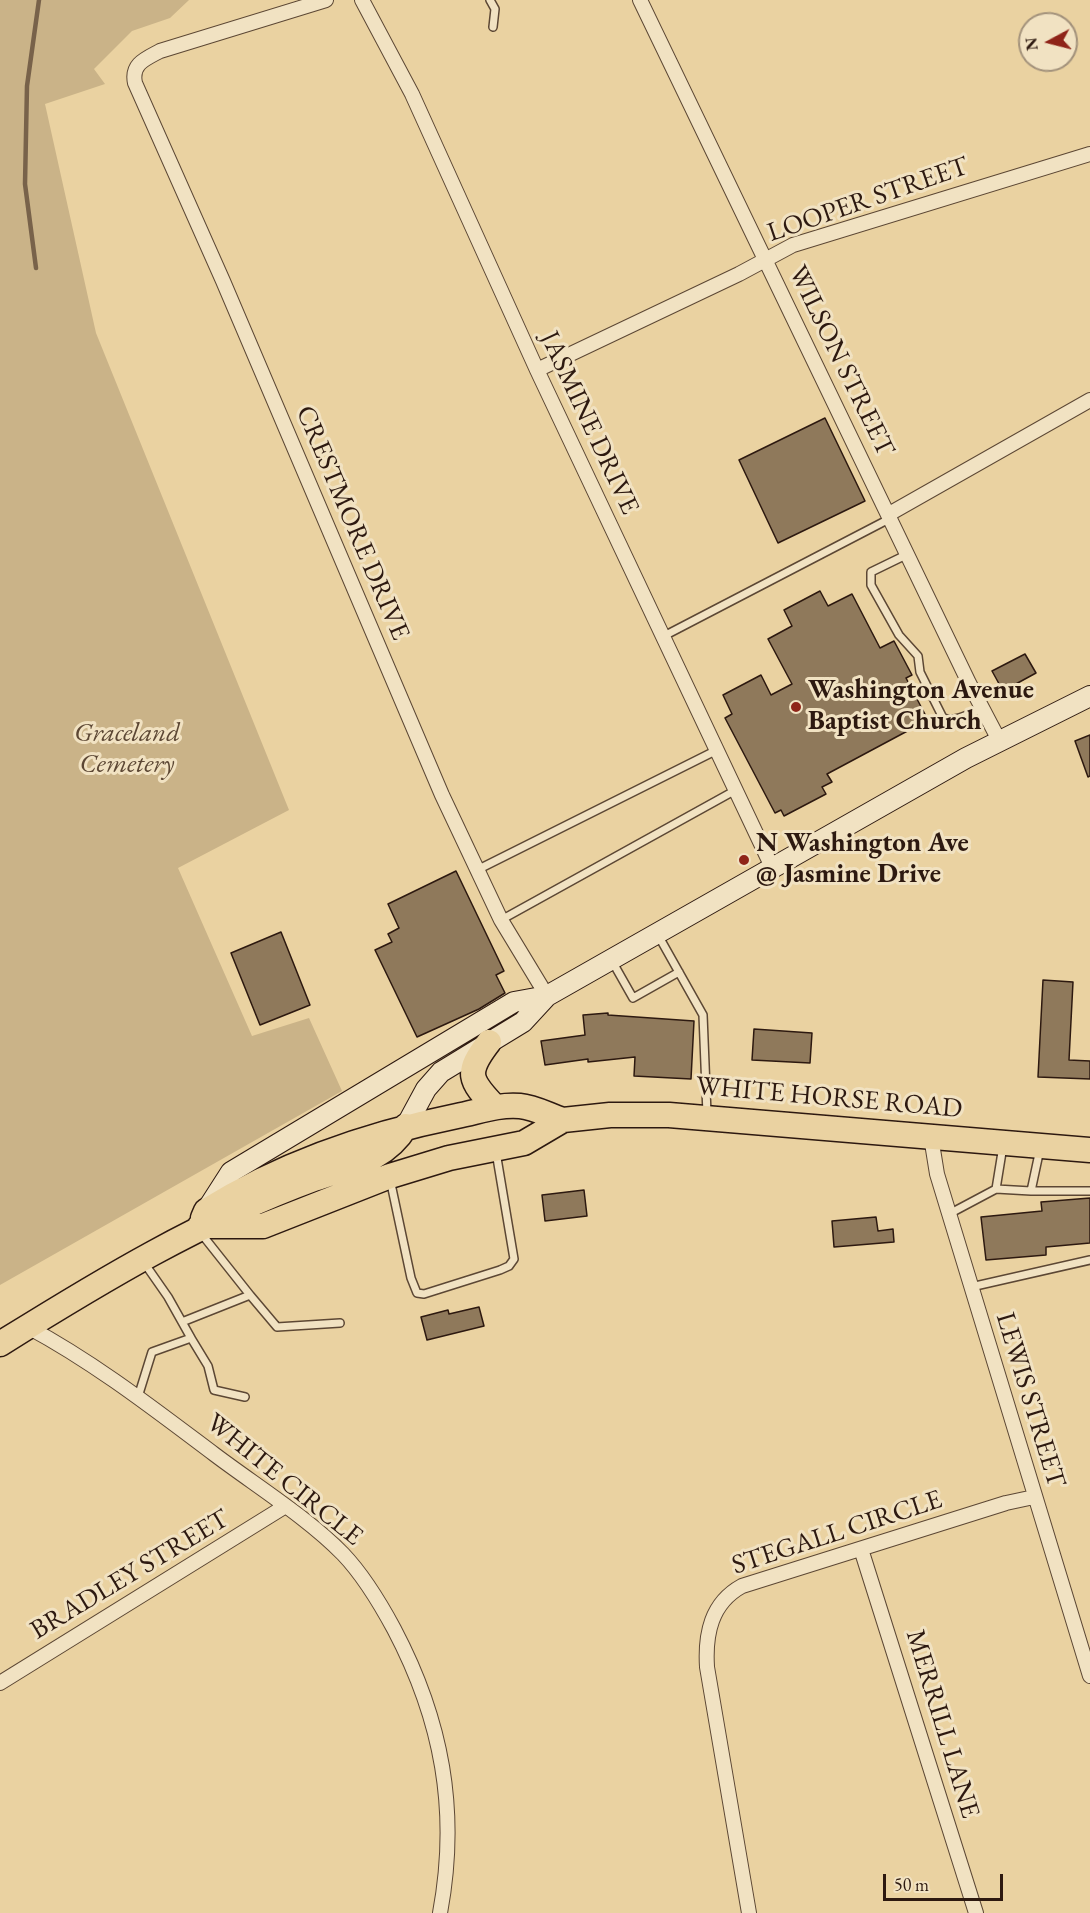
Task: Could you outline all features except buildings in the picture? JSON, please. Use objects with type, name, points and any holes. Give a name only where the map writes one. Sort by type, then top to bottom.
[{"type":"highway","points":[[489,1042],[474,1061],[473,1074],[482,1094],[495,1107]]},
{"type":"highway","name":"WHITE HORSE ROAD","points":[[406,1126],[495,1107],[522,1106],[563,1120]]},
{"type":"highway","name":"WHITE HORSE ROAD","points":[[0,1344],[201,1222],[263,1226],[390,1176],[449,1158],[524,1143],[563,1120],[610,1115],[669,1115],[1090,1150]]},
{"type":"highway","points":[[201,1222],[249,1208],[283,1190],[381,1154],[396,1143],[406,1126]]},
{"type":"main road","points":[[406,1126],[426,1089],[441,1072],[523,1022],[546,996],[966,758],[1090,696]]},
{"type":"main road","points":[[201,1222],[231,1172],[514,1002],[546,996]]},
{"type":"street","name":"CRESTMORE DRIVE","points":[[326,0],[160,51],[139,63],[133,76],[146,112],[224,281],[437,784],[501,920],[546,996]]},
{"type":"street","name":"JASMINE DRIVE","points":[[362,0],[412,94],[537,370],[715,751],[772,867]]},
{"type":"street","name":"WILSON STREET","points":[[640,0],[1000,742]]},
{"type":"street","name":"LOOPER STREET","points":[[537,370],[793,245],[1090,153]]},
{"type":"street","points":[[890,516],[1090,400]]},
{"type":"street","name":"LEWIS STREET","points":[[931,1137],[937,1174],[1090,1676]]},
{"type":"street","name":"WHITE CIRCLE","points":[[27,1327],[71,1351],[138,1397],[327,1539],[360,1574],[386,1614],[422,1685],[438,1742],[447,1807],[447,1865],[440,1913]]},
{"type":"street","name":"STEGALL CIRCLE","points":[[748,1913],[707,1667],[708,1631],[725,1597],[742,1586],[1034,1497]]},
{"type":"street","name":"BRADLEY STREET","points":[[0,1683],[284,1507]]},
{"type":"street","name":"MERRILL LANE","points":[[861,1549],[976,1913]]},
{"type":"lane","points":[[490,0],[495,9],[494,27]]},
{"type":"lane","points":[[662,637],[890,516]]},
{"type":"lane","points":[[908,554],[871,572],[871,585],[899,635],[918,656],[920,672],[943,718],[949,721],[982,708]]},
{"type":"lane","points":[[477,870],[715,751]]},
{"type":"lane","points":[[501,920],[734,791]]},
{"type":"lane","points":[[657,933],[703,1015],[708,1119]]},
{"type":"lane","points":[[611,959],[633,998],[679,972]]},
{"type":"lane","points":[[996,1189],[1004,1143]]},
{"type":"lane","points":[[1031,1191],[1041,1146]]},
{"type":"lane","points":[[390,1176],[411,1278],[417,1293],[424,1294],[500,1270],[509,1266],[514,1259],[495,1150]]},
{"type":"lane","points":[[949,1214],[996,1189],[1090,1191]]},
{"type":"lane","points":[[201,1222],[250,1295],[278,1327],[340,1323]]},
{"type":"lane","points":[[141,1258],[208,1366],[214,1390],[245,1397]]},
{"type":"lane","points":[[971,1287],[1090,1260]]},
{"type":"lane","points":[[182,1322],[250,1295]]},
{"type":"lane","points":[[138,1397],[152,1352],[190,1338]]},
{"type":"green space","name":"Graceland Cemetery","points":[[0,0],[189,0],[170,18],[132,31],[94,69],[105,84],[45,104],[96,333],[289,810],[178,868],[252,1036],[309,1018],[342,1091],[0,1285]]},
{"type":"waterway","points":[[36,268],[25,184],[27,86],[39,0]]},
{"type":"place","name":"Washington Avenue Baptist Church","points":[[796,707]]},
{"type":"place","name":"N Washington Ave @ Jasmine Drive","points":[[744,860]]}]
